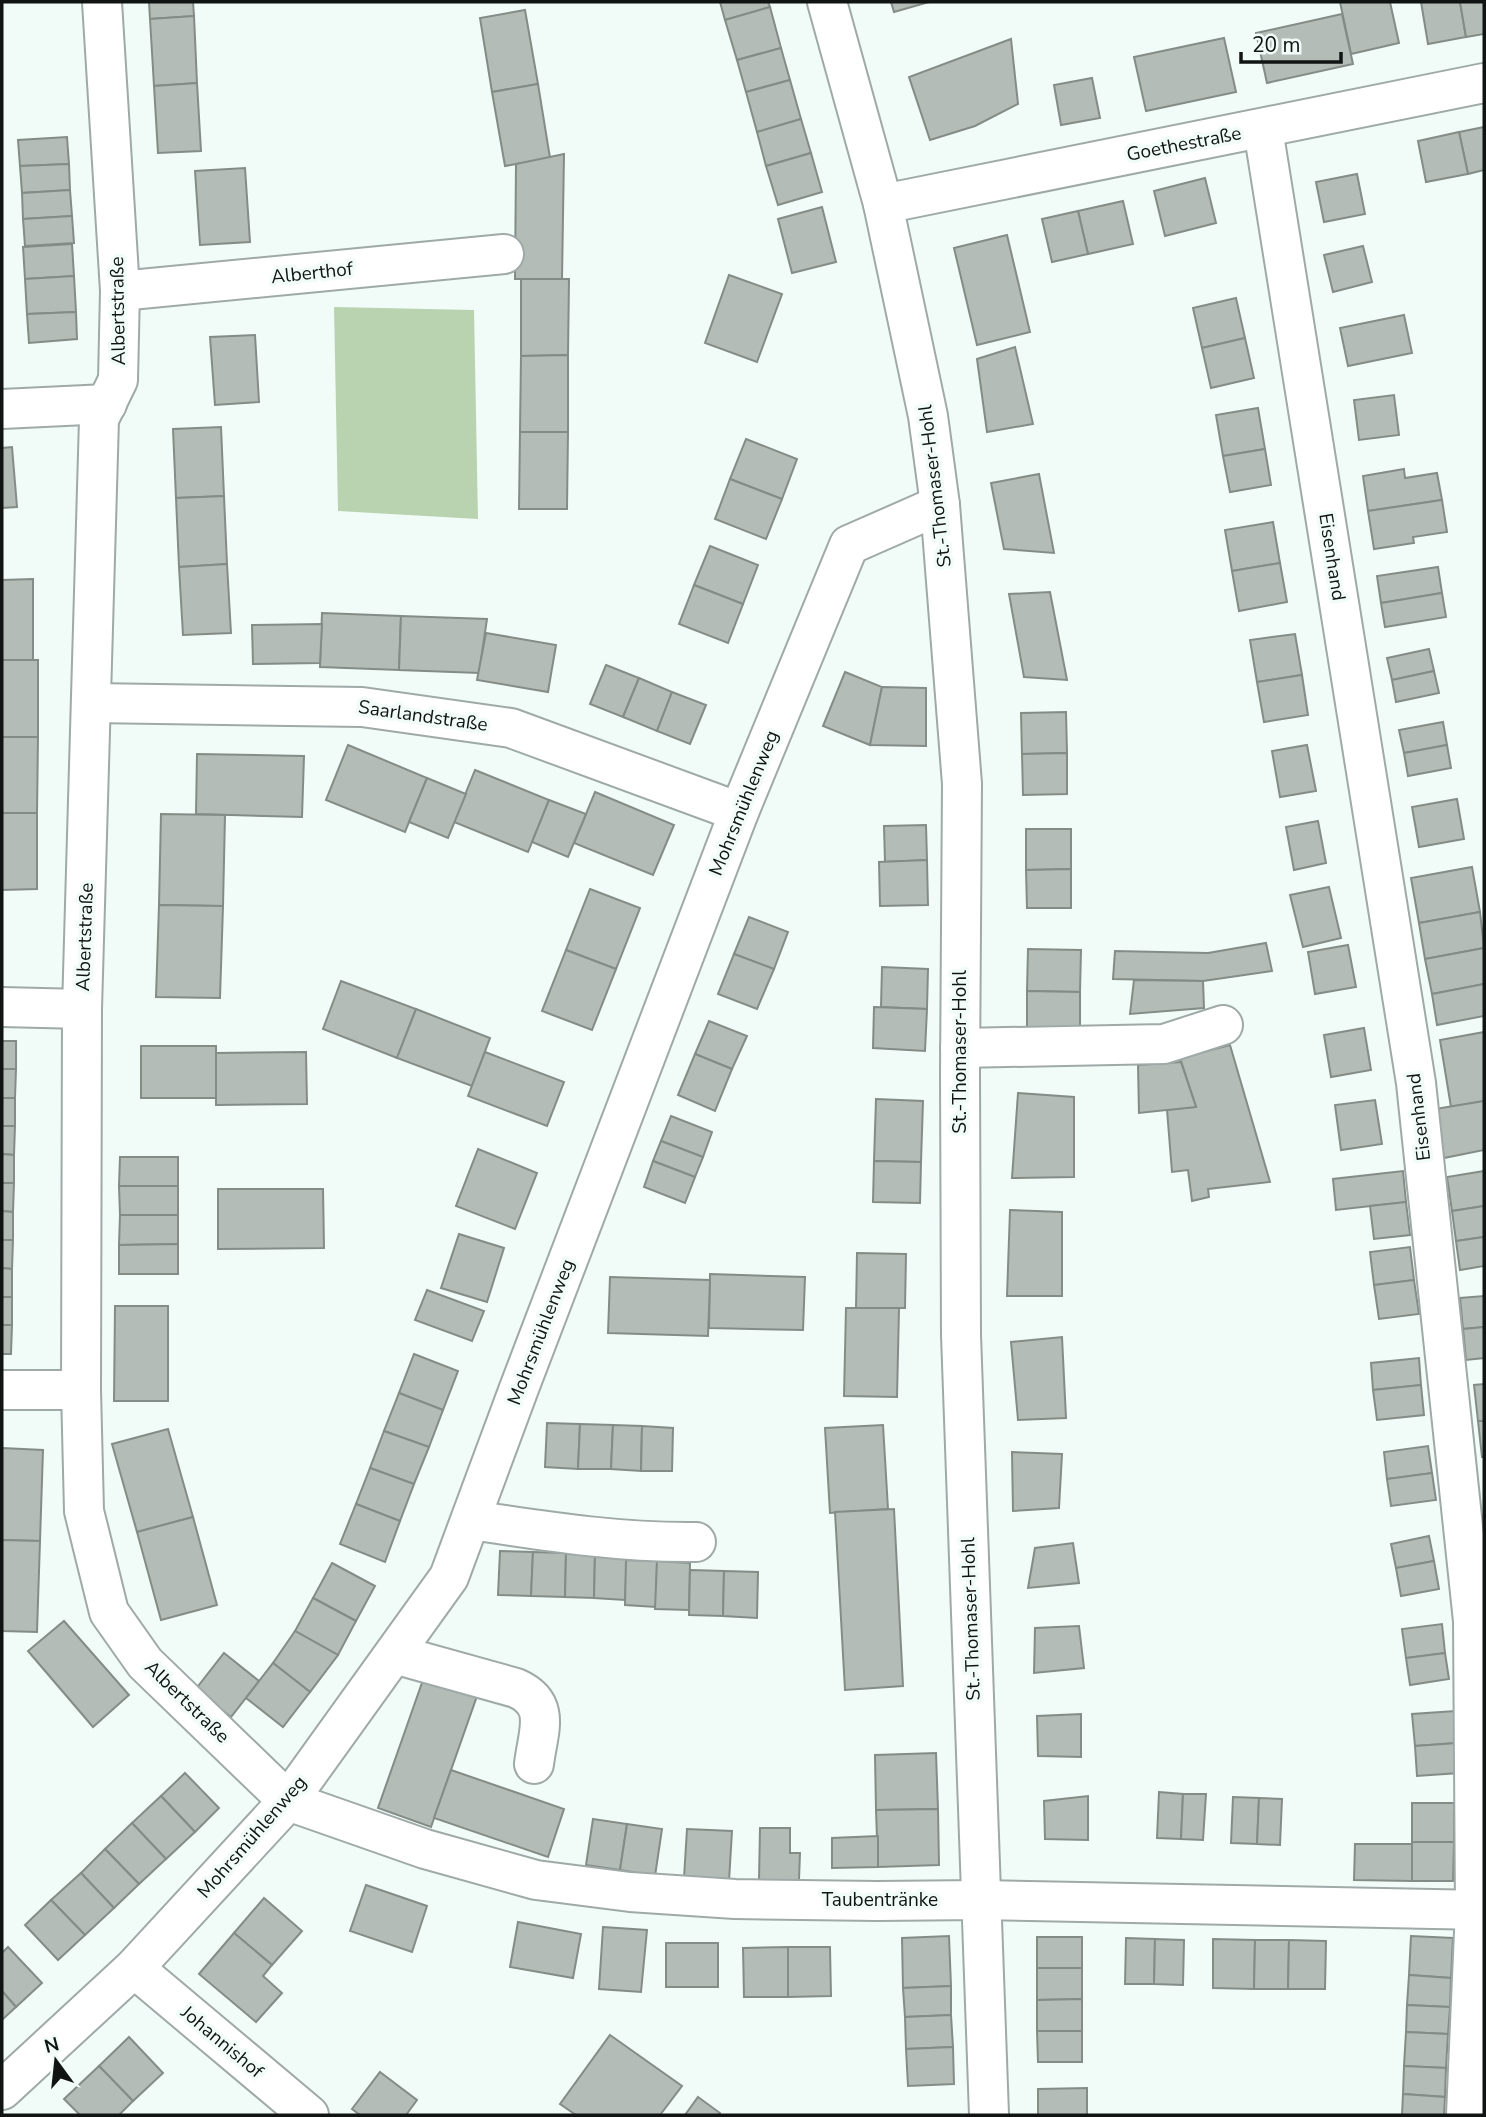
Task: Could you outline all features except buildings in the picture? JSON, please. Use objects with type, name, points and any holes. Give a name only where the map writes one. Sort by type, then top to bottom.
[{"type":"street","name":"Albertstraße","points":[[102,2],[120,291],[118,380],[100,419],[82,1009],[81,1390],[84,1511],[109,1612],[145,1663],[288,1801]]},
{"type":"street","name":"St.-Thomaser-Hohl","points":[[827,2],[883,204],[928,416],[940,505],[962,785],[961,1335],[989,2115]]},
{"type":"street","name":"Goethestraße","points":[[883,204],[1484,83]]},
{"type":"street","name":"Eisenhand","points":[[1263,129],[1416,1083],[1473,1621],[1480,1909],[1466,2115]]},
{"type":"street","name":"Alberthof","points":[[120,291],[504,254]]},
{"type":"street","points":[[2,409],[107,404]]},
{"type":"street","name":"Mohrsmühlenweg","points":[[2,2090],[134,1968],[288,1801],[449,1577],[739,812],[849,545],[940,505]]},
{"type":"street","name":"Saarlandstraße","points":[[92,703],[362,707],[511,729],[739,812]]},
{"type":"street","points":[[2,1007],[82,1009]]},
{"type":"street","points":[[960,1048],[1164,1044],[1223,1025]]},
{"type":"street","points":[[2,1390],[81,1390]]},
{"type":"street","points":[[471,1520],[564,1534],[664,1543],[696,1542]]},
{"type":"street","points":[[394,1654],[530,1694],[541,1711],[534,1764]]},
{"type":"street","name":"Taubentränke","points":[[288,1801],[425,1849],[536,1880],[630,1892],[735,1899],[980,1900],[1480,1909]]},
{"type":"street","name":"Johannishof","points":[[134,1968],[309,2115]]},
{"type":"green space","points":[[334,307],[474,310],[478,519],[338,511]]}]
